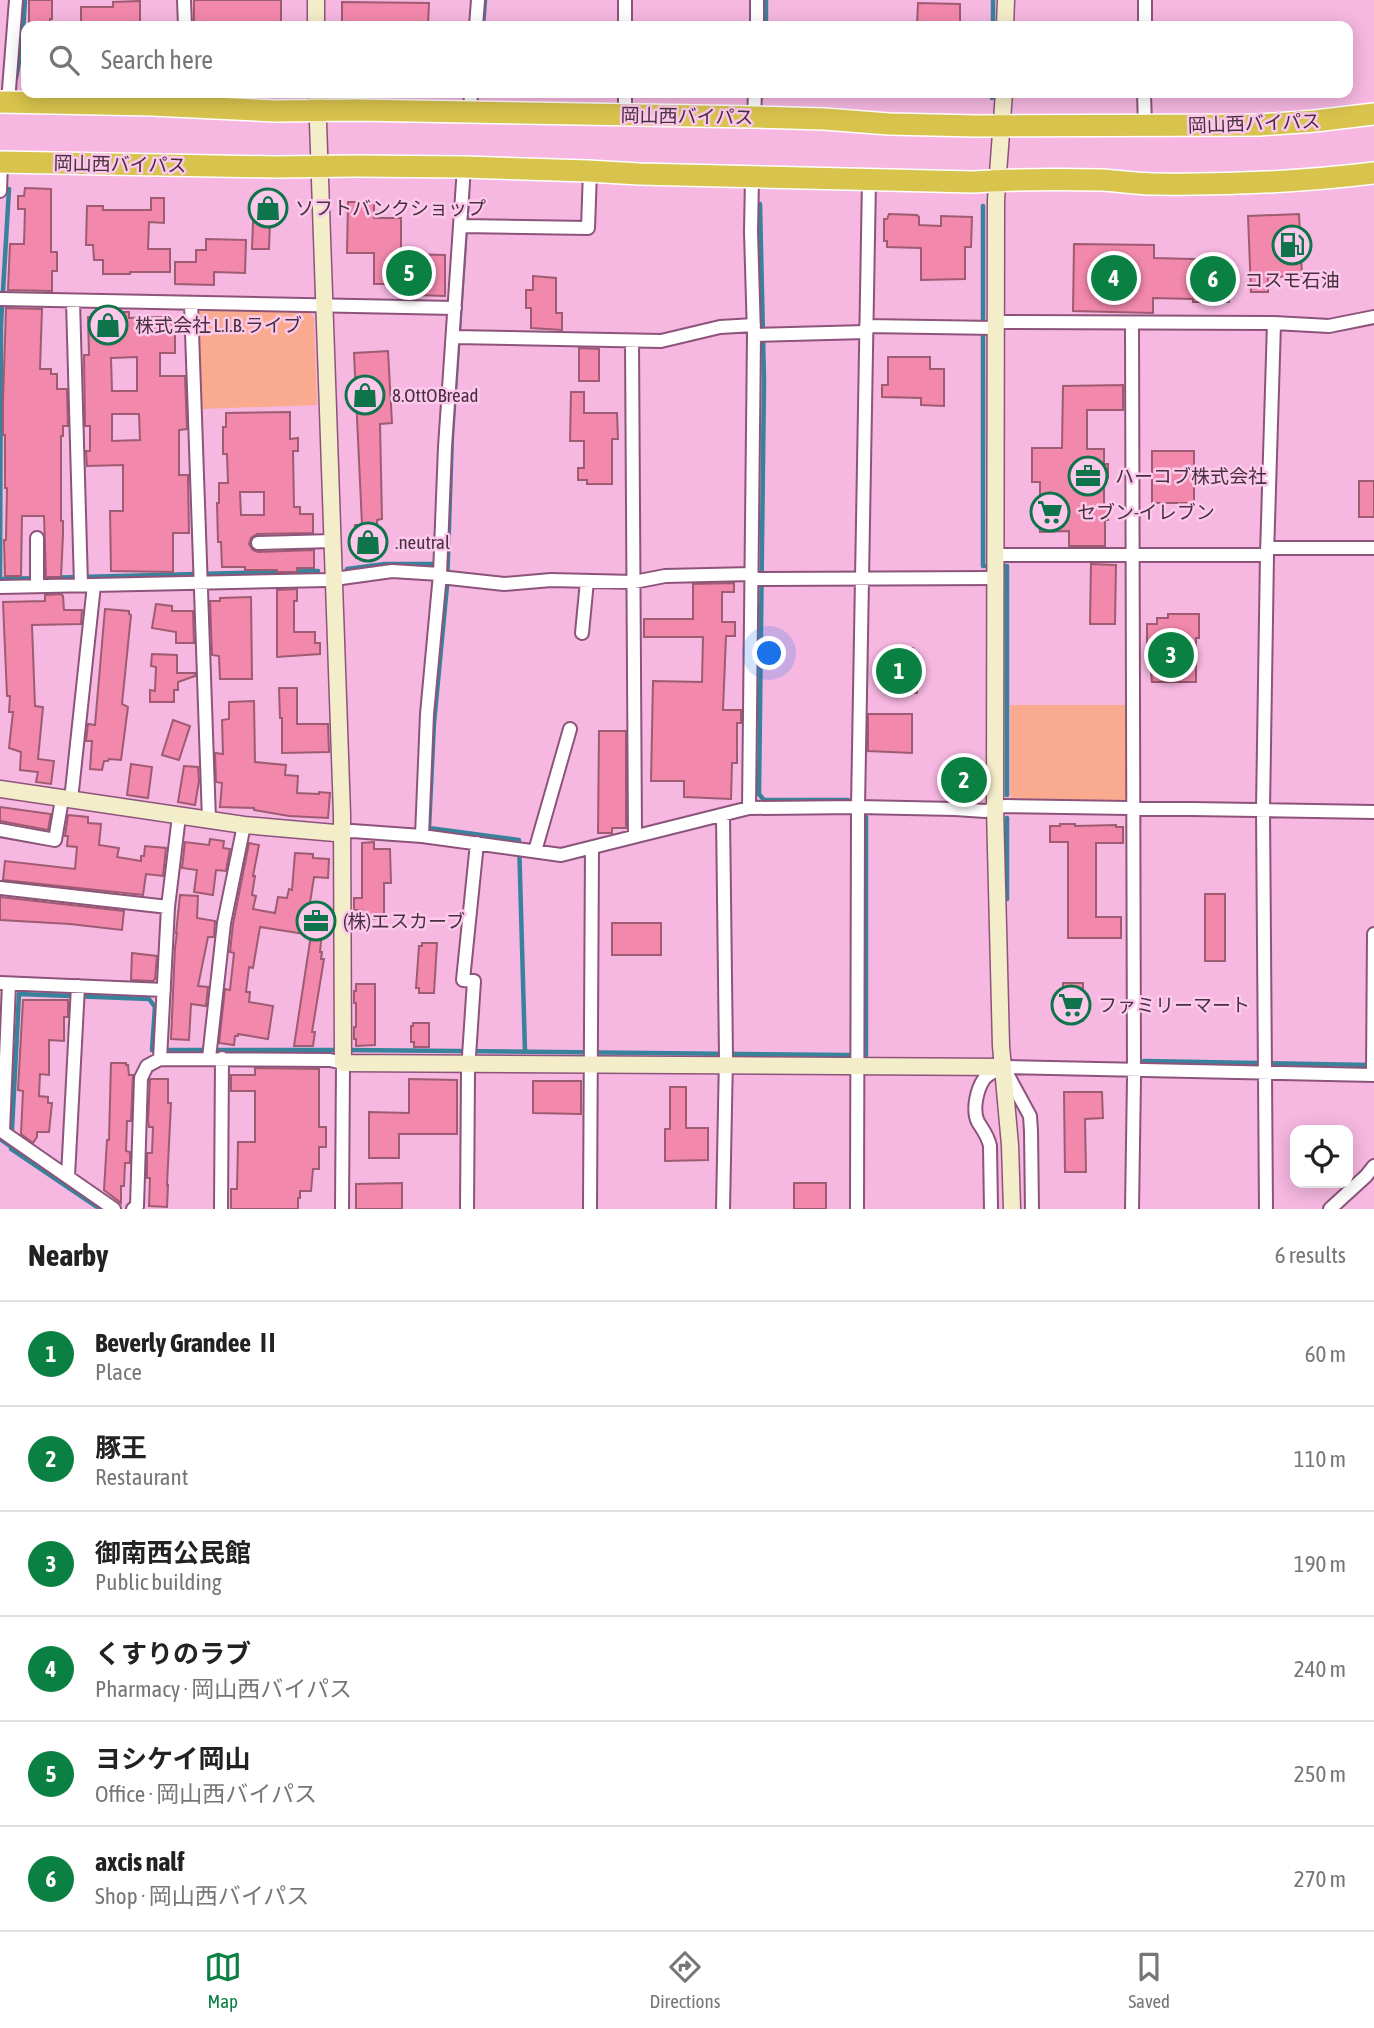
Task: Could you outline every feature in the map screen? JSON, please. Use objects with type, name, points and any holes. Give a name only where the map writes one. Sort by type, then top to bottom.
[{"type":"highway","name":"岡山西バイパス","points":[[4,102],[152,105],[186,100],[275,111],[318,102],[471,102],[625,115],[1002,125],[1259,125],[1374,114]]},
{"type":"highway","name":"岡山西バイパス","points":[[0,162],[464,167],[869,180],[1102,180],[1152,184],[1259,183],[1319,180],[1374,173]]},
{"type":"street","points":[[4,102],[16,0]]},
{"type":"street","points":[[184,0],[185,21]]},
{"type":"street","points":[[316,0],[316,21]]},
{"type":"street","points":[[476,21],[478,0]]},
{"type":"street","points":[[625,0],[625,21]]},
{"type":"street","points":[[757,0],[757,21]]},
{"type":"street","points":[[1005,21],[1006,0]]},
{"type":"street","points":[[1144,21],[1145,0]]},
{"type":"street","points":[[625,98],[625,115]]},
{"type":"street","points":[[754,117],[755,98]]},
{"type":"street","points":[[1004,98],[989,327],[996,555],[995,808],[1003,1067],[1012,1209]]},
{"type":"street","points":[[1144,98],[1144,126]]},
{"type":"street","points":[[318,102],[342,832],[342,1209]]},
{"type":"street","points":[[0,162],[0,191]]},
{"type":"street","points":[[422,836],[427,714],[442,573],[445,447],[457,337],[455,308],[466,226],[464,167]]},
{"type":"street","points":[[466,226],[588,228],[590,171]]},
{"type":"street","points":[[749,808],[756,578],[759,333],[751,232],[752,177]]},
{"type":"street","points":[[858,1209],[858,807],[869,180]]},
{"type":"street","points":[[2,299],[455,308]]},
{"type":"street","points":[[0,830],[55,840],[66,799],[84,581],[73,301]]},
{"type":"street","points":[[191,303],[209,820]]},
{"type":"street","points":[[457,337],[661,341],[720,327],[759,333],[1132,324],[1274,323],[1329,326],[1374,317]]},
{"type":"street","points":[[1266,1209],[1263,809],[1274,323]]},
{"type":"street","points":[[1132,324],[1132,1209]]},
{"type":"street","points":[[632,341],[635,836]]},
{"type":"street","points":[[37,538],[37,581]]},
{"type":"street","points":[[258,543],[333,541]]},
{"type":"street","points":[[996,555],[1134,555],[1374,548]]},
{"type":"street","points":[[0,587],[37,581],[201,577],[335,579],[392,572],[442,573],[504,584],[551,580],[634,582],[665,576],[996,578]]},
{"type":"street","points":[[582,633],[587,581]]},
{"type":"street","points":[[525,850],[569,729]]},
{"type":"street","points":[[0,789],[244,825],[335,833],[352,831],[422,836],[561,855],[749,808],[858,807],[985,811],[1005,806],[1374,812]]},
{"type":"street","points":[[133,1209],[137,1206],[141,1078],[147,1066],[160,1052],[167,907],[179,816]]},
{"type":"street","points":[[723,816],[723,1209]]},
{"type":"street","points":[[221,1209],[213,1053],[224,923],[244,825]]},
{"type":"street","points":[[467,1209],[468,1056],[474,981],[463,980],[477,843]]},
{"type":"street","points":[[590,1209],[592,848]]},
{"type":"street","points":[[0,888],[167,907]]},
{"type":"street","points":[[160,1052],[330,1060],[343,1054],[591,1056],[725,1058],[858,1067],[1134,1070],[1265,1067],[1373,1070],[1374,934]]},
{"type":"street","points":[[114,1209],[7,1134],[4,984],[78,993],[164,990]]},
{"type":"street","points":[[68,1176],[78,993]]},
{"type":"street","points":[[991,1209],[990,1146],[988,1137],[976,1119],[976,1103],[985,1079],[1003,1067]]},
{"type":"street","points":[[1003,1067],[1030,1116],[1032,1209]]},
{"type":"street","points":[[1330,1209],[1374,1166]]},
{"type":"shaded area","points":[[204,309],[307,310],[314,318],[317,405],[201,409],[198,314]]},
{"type":"shaded area","points":[[1010,705],[1128,705],[1128,796],[1121,803],[1013,801],[1010,795]]},
{"type":"building","points":[[29,0],[52,0],[50,21],[29,21]]},
{"type":"building","points":[[194,0],[281,0],[281,21],[194,21]]},
{"type":"building","points":[[140,1],[140,21],[81,21],[81,7],[113,7],[113,2]]},
{"type":"building","points":[[342,2],[429,3],[428,21],[342,21]]},
{"type":"building","points":[[918,3],[960,4],[960,21],[917,21]]},
{"type":"building","points":[[25,188],[51,189],[51,252],[57,252],[57,271],[52,271],[52,291],[8,290],[10,244],[24,244],[25,209],[18,209],[18,196],[24,196]]},
{"type":"building","points":[[254,195],[281,195],[281,221],[270,221],[269,249],[252,249]]},
{"type":"building","points":[[151,198],[164,198],[164,223],[149,222],[148,249],[170,249],[170,272],[103,274],[103,260],[94,260],[93,245],[86,245],[87,206],[103,206],[103,210],[151,210]]},
{"type":"building","points":[[348,202],[374,202],[374,218],[401,218],[401,254],[445,255],[445,296],[416,295],[416,288],[409,288],[409,284],[374,284],[374,253],[347,253]]},
{"type":"building","points":[[889,214],[917,215],[919,225],[941,226],[941,216],[972,217],[971,247],[965,247],[965,279],[921,280],[921,248],[887,247],[887,241],[884,241],[884,219],[887,219]]},
{"type":"building","points":[[1299,214],[1302,276],[1268,277],[1268,292],[1251,292],[1248,216]]},
{"type":"building","points":[[206,239],[246,240],[245,273],[214,272],[214,285],[175,284],[175,262],[196,262],[196,250],[206,250]]},
{"type":"building","points":[[1074,244],[1154,245],[1154,258],[1230,260],[1229,302],[1153,298],[1153,313],[1073,311]]},
{"type":"building","points":[[533,276],[556,278],[556,313],[562,313],[562,330],[531,328],[531,308],[526,308],[526,290],[533,290]]},
{"type":"building","points":[[6,308],[42,309],[40,369],[51,369],[51,374],[57,374],[57,389],[67,389],[68,426],[63,426],[61,436],[61,577],[46,577],[44,516],[22,516],[21,576],[5,576],[7,488],[3,401]]},
{"type":"building","points":[[95,312],[129,312],[129,318],[164,317],[164,321],[175,321],[175,353],[160,353],[160,376],[185,376],[187,429],[179,430],[179,475],[188,475],[189,533],[173,533],[173,572],[111,571],[110,511],[123,511],[123,465],[87,466],[86,451],[90,451],[90,426],[85,426],[84,355],[89,355],[88,317],[95,317]],"holes":[[[137,357],[137,391],[112,391],[111,358]],[[112,414],[139,414],[140,440],[112,441]]]},
{"type":"building","points":[[579,348],[599,349],[599,381],[579,381]]},
{"type":"building","points":[[388,351],[392,423],[380,424],[382,519],[377,520],[378,558],[356,558],[355,525],[362,525],[354,353]]},
{"type":"building","points":[[888,357],[930,357],[930,369],[944,369],[944,406],[921,405],[921,398],[882,397],[882,385],[888,385]]},
{"type":"building","points":[[1123,385],[1123,410],[1087,410],[1087,449],[1104,449],[1104,464],[1108,464],[1108,478],[1104,478],[1104,505],[1108,505],[1105,546],[1069,546],[1069,531],[1040,532],[1040,482],[1032,482],[1032,448],[1062,448],[1063,386]]},
{"type":"building","points":[[571,392],[584,392],[584,413],[617,413],[618,439],[612,439],[612,484],[587,484],[587,480],[578,480],[578,468],[584,468],[584,441],[570,441]]},
{"type":"building","points":[[290,412],[290,439],[298,438],[298,451],[293,451],[294,507],[300,507],[300,514],[313,514],[313,533],[257,534],[251,538],[249,544],[258,552],[314,550],[314,568],[297,568],[297,572],[277,572],[222,567],[217,503],[219,483],[228,483],[227,454],[223,454],[226,413]],"holes":[[[240,492],[264,492],[264,515],[241,515]]]},
{"type":"building","points":[[1152,451],[1194,451],[1194,503],[1152,503]]},
{"type":"building","points":[[1359,481],[1374,481],[1374,517],[1359,517]]},
{"type":"building","points":[[1091,564],[1116,565],[1115,624],[1090,624]]},
{"type":"building","points":[[734,583],[734,592],[722,592],[722,622],[735,622],[735,636],[726,636],[723,710],[741,710],[741,723],[737,723],[737,763],[732,763],[731,799],[684,797],[684,781],[651,781],[653,681],[702,682],[703,637],[644,637],[644,619],[693,619],[693,584]]},
{"type":"building","points":[[297,589],[297,601],[294,601],[294,632],[315,632],[315,643],[320,643],[320,654],[277,657],[277,590]]},
{"type":"building","points":[[61,594],[64,610],[82,610],[81,624],[32,625],[35,706],[43,707],[38,759],[54,761],[51,784],[36,782],[38,772],[20,770],[21,752],[9,748],[13,712],[9,712],[10,696],[7,696],[3,602],[45,601],[45,595]]},
{"type":"building","points":[[251,597],[252,679],[220,679],[219,656],[212,655],[210,601]]},
{"type":"building","points":[[156,604],[172,606],[172,611],[193,611],[194,643],[176,643],[176,632],[152,628]]},
{"type":"building","points":[[105,609],[129,611],[131,615],[122,704],[128,707],[121,760],[104,761],[102,770],[90,769],[92,741],[86,741],[88,724],[95,725]]},
{"type":"building","points":[[1168,614],[1199,614],[1196,682],[1152,682],[1150,662],[1147,662],[1147,624],[1157,624],[1157,618],[1168,618]]},
{"type":"building","points":[[896,648],[913,648],[913,653],[918,653],[917,693],[892,692],[889,679],[882,679],[882,668],[889,668],[890,655],[896,653]]},
{"type":"building","points":[[152,654],[177,655],[177,673],[195,673],[195,676],[178,682],[178,690],[174,690],[174,702],[150,702],[150,690],[155,691],[156,667],[151,666]]},
{"type":"building","points":[[279,688],[297,688],[297,724],[328,724],[329,752],[282,753]]},
{"type":"building","points":[[254,701],[255,762],[286,765],[285,775],[298,776],[297,793],[330,793],[328,818],[289,816],[254,808],[220,807],[222,783],[216,782],[215,753],[223,754],[222,720],[229,719],[229,702]]},
{"type":"building","points":[[868,714],[912,714],[912,753],[868,751]]},
{"type":"building","points":[[173,720],[190,726],[179,760],[162,755]]},
{"type":"building","points":[[599,731],[626,731],[626,828],[612,828],[612,833],[598,833]]},
{"type":"building","points":[[131,764],[152,767],[148,798],[127,795]]},
{"type":"building","points":[[184,766],[198,767],[195,805],[178,802]]},
{"type":"building","points":[[955,769],[976,769],[977,798],[956,799]]},
{"type":"building","points":[[0,807],[51,814],[48,830],[0,821]]},
{"type":"building","points":[[68,815],[88,817],[88,823],[101,824],[99,845],[119,848],[117,857],[141,861],[145,846],[166,848],[163,876],[146,874],[143,895],[3,880],[5,861],[75,869],[77,847],[67,846],[68,836],[65,836]]},
{"type":"building","points":[[1060,824],[1123,827],[1123,843],[1096,843],[1096,917],[1121,917],[1121,938],[1068,938],[1068,842],[1050,842],[1050,826]]},
{"type":"building","points":[[210,839],[224,841],[223,848],[230,849],[226,871],[216,870],[213,895],[194,892],[197,870],[182,868],[185,842],[209,845]]},
{"type":"building","points":[[374,842],[374,849],[390,849],[391,883],[384,883],[384,919],[362,919],[362,910],[354,910],[354,898],[362,898],[362,843]]},
{"type":"building","points":[[249,843],[259,845],[253,876],[252,895],[256,896],[253,909],[275,913],[278,897],[287,898],[289,889],[292,890],[295,853],[313,854],[313,858],[329,859],[328,878],[314,877],[309,909],[324,910],[320,952],[321,959],[324,959],[312,1032],[315,1032],[313,1046],[294,1046],[311,935],[260,927],[253,968],[249,967],[246,992],[250,992],[249,1002],[273,1006],[268,1039],[238,1034],[235,1036],[234,1045],[219,1043],[225,989],[230,990],[234,953],[230,952],[233,924]]},
{"type":"building","points":[[1205,894],[1225,894],[1225,961],[1205,961]]},
{"type":"building","points":[[180,895],[198,896],[197,918],[215,921],[214,937],[208,937],[198,986],[208,987],[206,1006],[191,1004],[189,1040],[171,1039]]},
{"type":"building","points":[[0,897],[124,911],[122,930],[0,920]]},
{"type":"building","points":[[612,923],[661,923],[661,955],[612,955]]},
{"type":"building","points":[[422,943],[437,943],[434,993],[419,993],[419,988],[416,988],[419,946],[422,946]]},
{"type":"building","points":[[132,953],[157,956],[153,981],[131,980]]},
{"type":"building","points":[[1063,983],[1083,983],[1083,1021],[1060,1021],[1060,990],[1063,990]]},
{"type":"building","points":[[356,984],[375,984],[375,1045],[356,1046]]},
{"type":"building","points":[[23,1000],[68,1000],[68,1017],[64,1017],[64,1041],[49,1040],[49,1075],[40,1074],[39,1096],[48,1097],[48,1103],[52,1103],[49,1132],[37,1132],[33,1143],[21,1134],[23,1091],[18,1090]]},
{"type":"building","points":[[413,1023],[429,1023],[429,1047],[414,1047],[414,1042],[411,1042]]},
{"type":"building","points":[[111,1063],[126,1063],[129,1075],[133,1075],[131,1121],[127,1121],[126,1151],[130,1152],[130,1163],[125,1163],[121,1203],[104,1190],[109,1140]]},
{"type":"building","points":[[255,1068],[319,1069],[319,1127],[326,1127],[326,1147],[319,1147],[319,1169],[313,1169],[311,1191],[300,1191],[298,1209],[231,1209],[231,1189],[237,1189],[238,1142],[255,1142],[255,1091],[231,1091],[231,1075],[255,1075]]},
{"type":"building","points":[[150,1079],[168,1079],[168,1103],[171,1103],[167,1207],[149,1206],[147,1153],[152,1153],[153,1127],[149,1127],[148,1121]]},
{"type":"building","points":[[409,1079],[457,1080],[457,1134],[399,1134],[399,1158],[369,1158],[369,1112],[409,1113]]},
{"type":"building","points":[[533,1081],[581,1081],[581,1114],[533,1113]]},
{"type":"building","points":[[670,1087],[686,1087],[686,1128],[708,1128],[708,1160],[665,1161],[665,1129],[670,1129]]},
{"type":"building","points":[[1064,1092],[1102,1092],[1103,1118],[1085,1119],[1086,1172],[1065,1172]]},
{"type":"building","points":[[402,1183],[402,1209],[356,1209],[356,1184]]},
{"type":"building","points":[[794,1183],[826,1183],[826,1209],[794,1209]]},
{"type":"waterway","points":[[24,21],[25,0]]},
{"type":"waterway","points":[[483,21],[485,0]]},
{"type":"waterway","points":[[766,0],[766,21]]},
{"type":"waterway","points":[[993,0],[993,21]]},
{"type":"waterway","points":[[16,78],[21,51]]},
{"type":"waterway","points":[[0,577],[1,325],[9,189]]},
{"type":"waterway","points":[[468,195],[452,435],[447,586],[434,723],[429,828],[519,840],[525,1052]]},
{"type":"waterway","points":[[760,204],[764,380],[759,794],[764,800],[848,800]]},
{"type":"waterway","points":[[983,206],[985,566]]},
{"type":"waterway","points":[[347,569],[385,564],[437,564]]},
{"type":"waterway","points":[[1006,566],[1007,795]]},
{"type":"waterway","points":[[2,579],[318,571]]},
{"type":"waterway","points":[[866,817],[866,1055]]},
{"type":"waterway","points":[[1007,818],[1007,899]]},
{"type":"waterway","points":[[100,1209],[11,1149],[19,994],[149,999],[155,1007],[152,1050],[339,1050]]},
{"type":"waterway","points":[[348,1050],[849,1055]]},
{"type":"waterway","points":[[1144,1061],[1371,1065]]},
{"type":"waterway","points":[[0,1139],[10,1146]]},
{"type":"place","name":"ソフトバンクショップ","points":[[268,208]]},
{"type":"place","name":"コスモ石油","points":[[1292,245]]},
{"type":"place","name":"ヨシケイ岡山","points":[[409,273]]},
{"type":"place","name":"くすりのラブ","points":[[1114,278]]},
{"type":"place","name":"axcis nalf","points":[[1213,279]]},
{"type":"place","name":"株式会社 L.I.B.ライブ","points":[[108,325]]},
{"type":"place","name":"8.OttOBread","points":[[365,395]]},
{"type":"place","name":"ハーコブ株式会社","points":[[1088,476]]},
{"type":"place","name":"セブン-イレブン","points":[[1050,512]]},
{"type":"place","name":".neutral","points":[[368,542]]},
{"type":"place","name":"御南西公民館","points":[[1171,655]]},
{"type":"place","name":"Beverly Grandee Ⅱ","points":[[899,671]]},
{"type":"place","name":"豚王","points":[[964,780]]},
{"type":"place","name":"(株)エスカーブ","points":[[316,921]]},
{"type":"place","name":"ファミリーマート","points":[[1071,1005]]}]
